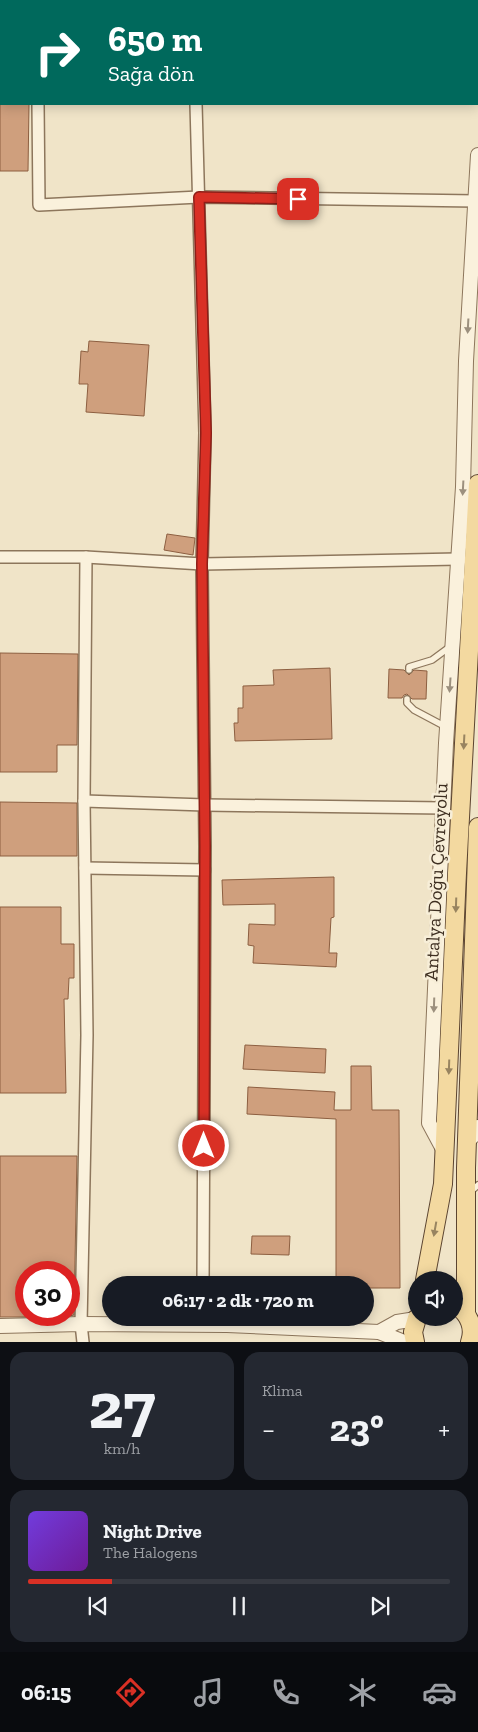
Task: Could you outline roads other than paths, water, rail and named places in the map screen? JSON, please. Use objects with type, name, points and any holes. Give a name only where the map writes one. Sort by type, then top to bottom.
[{"type":"main road","name":"Antalya Doğu Çevreyolu","points":[[428,1271],[443,1184],[478,484]]},
{"type":"main road","name":"Antalya Doğu Çevreyolu","points":[[468,1323],[472,1190],[466,1143],[478,827]]},
{"type":"main road","points":[[414,1326],[413,1332],[415,1342]]},
{"type":"street","points":[[38,105],[39,205],[199,197],[476,201]]},
{"type":"street","points":[[196,105],[206,433],[202,564],[205,805],[203,1276]]},
{"type":"street","points":[[445,1152],[429,1122],[447,728],[463,487],[466,361],[478,155]]},
{"type":"street","points":[[0,557],[86,557],[202,564],[458,560]]},
{"type":"street","points":[[83,1342],[81,1324],[87,1036],[84,801],[86,557]]},
{"type":"street","points":[[84,801],[205,805],[444,808]]},
{"type":"street","points":[[85,868],[205,870]]},
{"type":"street","points":[[466,1143],[474,1135],[478,1126]]},
{"type":"street","points":[[379,1332],[397,1322],[408,1320]]},
{"type":"street","points":[[0,1326],[102,1323]]},
{"type":"street","points":[[283,1326],[379,1332],[404,1342]]},
{"type":"lane","points":[[409,670],[409,667],[432,660],[453,645]]},
{"type":"lane","points":[[407,699],[407,703],[414,710],[447,728]]}]
